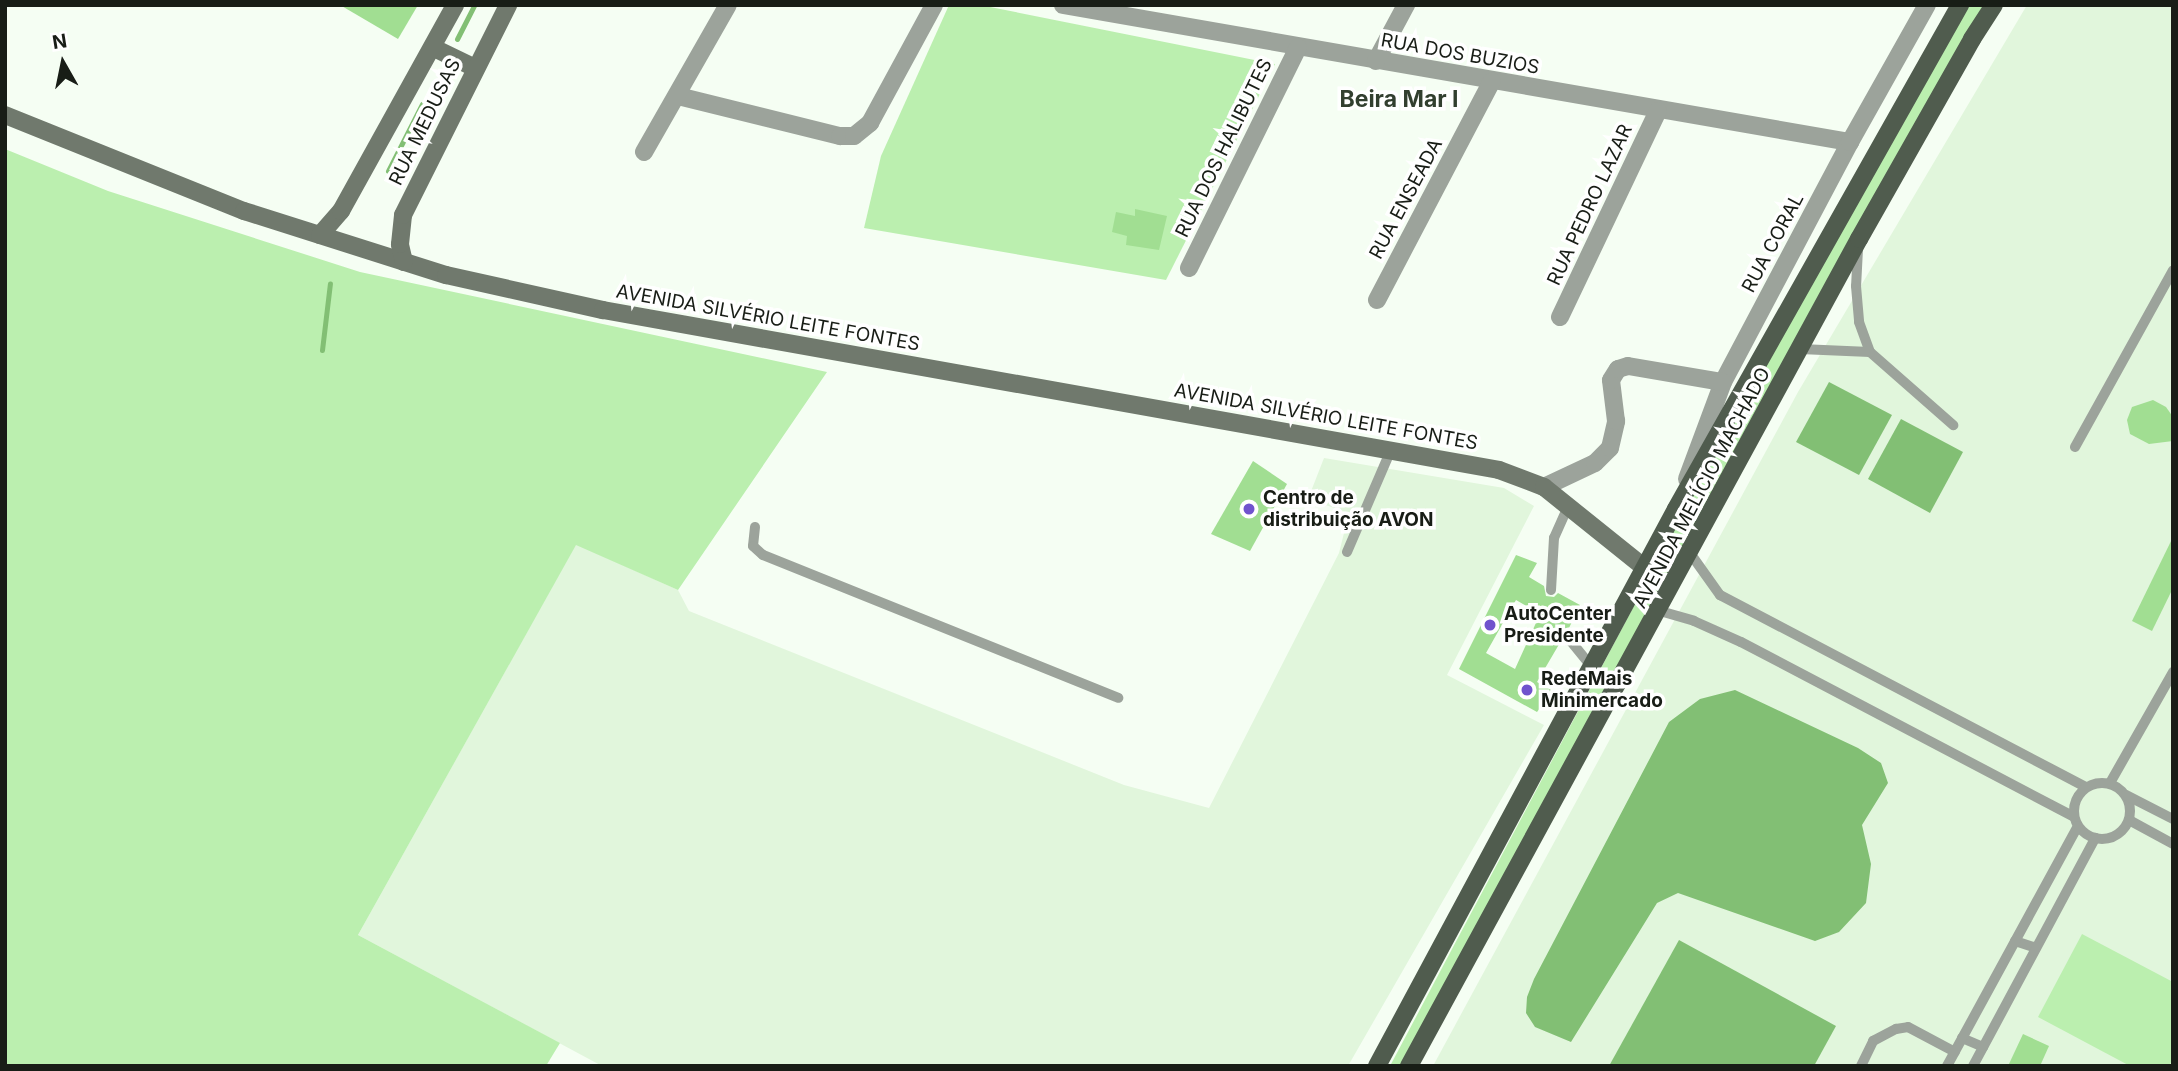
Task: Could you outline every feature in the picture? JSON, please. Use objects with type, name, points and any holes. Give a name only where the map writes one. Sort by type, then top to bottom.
[{"type":"main road","points":[[320,235],[341,211],[434,48],[455,5]]},
{"type":"main road","name":"RUA MEDUSAS","points":[[404,262],[400,244],[403,215],[508,5]]},
{"type":"main road","name":"AVENIDA MELÍCIO MACHADO","points":[[1377,1066],[1676,509],[1959,5]]},
{"type":"main road","name":"AVENIDA MELÍCIO MACHADO","points":[[1409,1066],[1660,611],[1859,239],[1972,38],[1994,5]]},
{"type":"main road","points":[[434,48],[475,68]]},
{"type":"main road","name":"AVENIDA SILVÉRIO LEITE FONTES","points":[[5,115],[244,211],[446,275],[603,310],[1499,470],[1544,487],[1646,569]]},
{"type":"street","points":[[644,152],[728,5]]},
{"type":"street","points":[[678,96],[840,136],[854,136],[870,123],[934,5]]},
{"type":"street","name":"RUA DOS BUZIOS","points":[[1063,5],[1658,111],[1850,142]]},
{"type":"street","points":[[1376,61],[1406,5]]},
{"type":"street","name":"RUA CORAL","points":[[1676,509],[1723,382],[1850,142],[1927,5]]},
{"type":"street","name":"RUA DOS HALIBUTES","points":[[1189,268],[1298,47]]},
{"type":"street","name":"RUA ENSEADA","points":[[1377,300],[1492,81]]},
{"type":"street","name":"RUA PEDRO LAZAR","points":[[1560,317],[1658,111]]},
{"type":"street","points":[[1544,487],[1595,463],[1610,448],[1616,421],[1611,380],[1618,369],[1628,366],[1723,382]]},
{"type":"lane","points":[[1859,239],[1856,286],[1859,322],[1870,352],[1953,425]]},
{"type":"lane","points":[[2075,447],[2173,270]]},
{"type":"lane","points":[[1800,349],[1870,352]]},
{"type":"lane","points":[[1347,552],[1392,449]]},
{"type":"lane","points":[[1551,590],[1554,538],[1568,507]]},
{"type":"lane","points":[[755,527],[753,545],[763,555],[1118,698]]},
{"type":"lane","points":[[1690,553],[1720,595],[2086,787]]},
{"type":"lane","points":[[1660,611],[1694,621],[1741,642],[2076,821],[2095,838],[2115,836],[2129,820],[2130,807],[2126,795]]},
{"type":"lane","points":[[1565,634],[1591,666]]},
{"type":"lane","points":[[2110,783],[2173,672]]},
{"type":"lane","points":[[1947,1066],[2076,821],[2078,795],[2086,787],[2110,783],[2126,795],[2173,819]]},
{"type":"lane","points":[[2129,820],[2173,844]]},
{"type":"lane","points":[[1973,1066],[2095,838]]},
{"type":"lane","points":[[2015,941],[2036,948]]},
{"type":"lane","points":[[1861,1066],[1873,1041],[1896,1029],[1909,1027],[1955,1052]]},
{"type":"lane","points":[[1962,1038],[1983,1047]]},
{"type":"shaded area","points":[[949,5],[980,5],[1275,64],[1166,280],[864,228],[881,156]]},
{"type":"shaded area","points":[[1968,5],[1984,5],[1406,1066],[1390,1066],[1706,470]]},
{"type":"shaded area","points":[[2027,5],[2173,5],[2173,1066],[1433,1066],[1798,392]]},
{"type":"shaded area","points":[[5,149],[108,191],[360,272],[827,372],[678,590],[576,545],[358,935],[560,1043],[546,1066],[5,1066]]},
{"type":"shaded area","points":[[1829,382],[1892,415],[1859,475],[1796,442]]},
{"type":"shaded area","points":[[1901,419],[1963,452],[1930,513],[1868,479]]},
{"type":"shaded area","points":[[1324,458],[1504,488],[1534,506],[1447,675],[1544,725],[1348,1066],[602,1066],[358,935],[576,544],[678,590],[689,611],[1124,785],[1209,808],[1339,553],[1349,513],[1308,499]]},
{"type":"shaded area","points":[[1735,690],[1858,748],[1881,763],[1888,783],[1862,825],[1871,864],[1866,903],[1839,932],[1815,941],[1678,893],[1657,903],[1571,1042],[1535,1027],[1526,1013],[1527,997],[1534,979],[1669,722],[1700,699]]},
{"type":"shaded area","points":[[2082,934],[2173,982],[2173,1059],[2169,1066],[2130,1066],[2038,1017]]},
{"type":"shaded area","points":[[1679,940],[1836,1026],[1814,1066],[1609,1066]]},
{"type":"building","points":[[340,5],[418,5],[398,39]]},
{"type":"building","points":[[1135,209],[1167,216],[1159,250],[1126,245],[1127,236],[1112,232],[1116,212],[1135,216]]},
{"type":"building","points":[[2153,400],[2166,407],[2173,417],[2173,441],[2149,444],[2130,434],[2127,420],[2132,407]]},
{"type":"building","name":"Centro de distribuição AVON","points":[[1253,461],[1287,484],[1250,551],[1211,534]]},
{"type":"building","points":[[2173,537],[2173,588],[2152,631],[2132,621]]},
{"type":"building","points":[[1516,555],[1537,563],[1529,577],[1544,586],[1546,596],[1554,597],[1558,593],[1580,605],[1569,628],[1558,631],[1561,641],[1537,682],[1553,691],[1537,712],[1459,669]],"holes":[[[1516,600],[1540,614],[1515,669],[1486,653]]]},
{"type":"building","points":[[2023,1034],[2049,1046],[2040,1066],[2008,1066]]},
{"type":"waterway","points":[[457,39],[474,5]]},
{"type":"waterway","points":[[388,171],[422,104]]},
{"type":"waterway","points":[[322,350],[330,283]]},
{"type":"place","name":"Centro de distribuição AVON","points":[[1249,509]]},
{"type":"place","name":"AutoCenter Presidente","points":[[1490,625]]},
{"type":"place","name":"RedeMais Minimercado","points":[[1527,690]]},
{"type":"district","name":"Beira Mar I","points":[[1399,99]]}]
